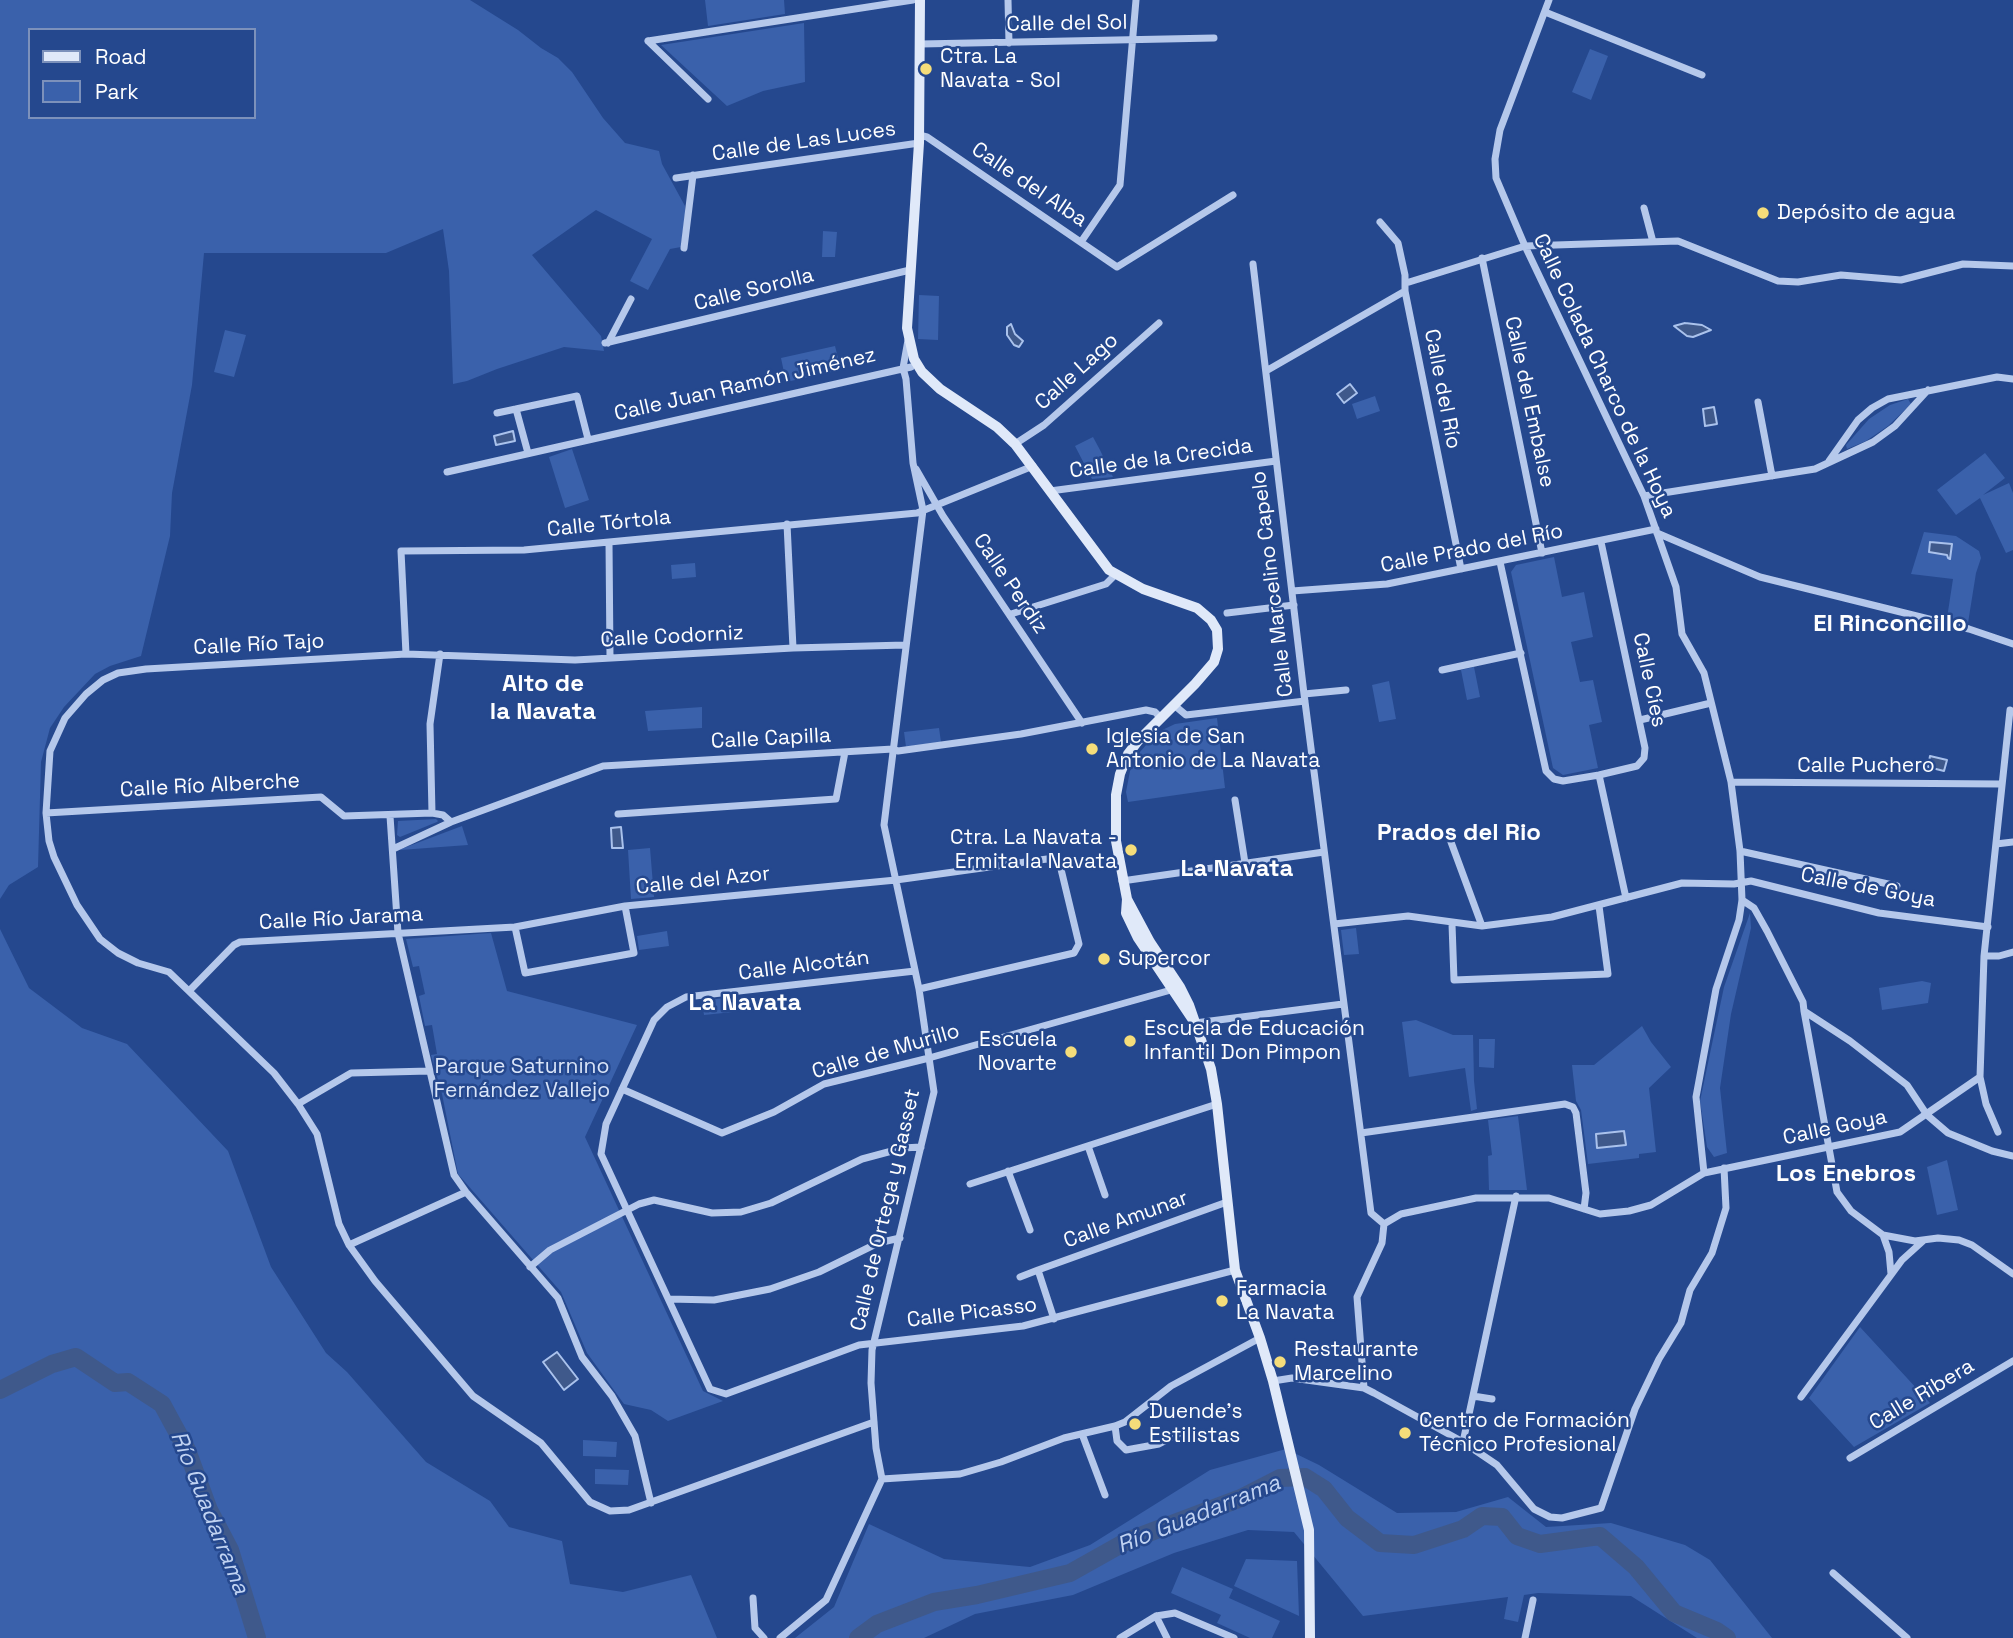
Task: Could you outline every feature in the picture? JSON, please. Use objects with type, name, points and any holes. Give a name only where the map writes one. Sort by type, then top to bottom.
[{"type":"main road","points":[[920,0],[919,139],[911,270],[909,365],[996,427],[1015,444],[1100,561],[1115,575],[1143,589],[1197,608],[1214,624],[1219,643],[1214,662],[1128,754],[1116,795],[1115,817],[1126,913],[1138,938],[1195,1023]]},
{"type":"main road","points":[[1126,900],[1189,1005],[1210,1069],[1217,1104],[1235,1270],[1273,1381],[1309,1530],[1310,1638]]},
{"type":"main road","points":[[1126,913],[1152,944],[1155,957],[1173,985],[1171,990]]},
{"type":"main road","points":[[1171,990],[1189,1005]]},
{"type":"street","points":[[708,99],[648,41],[913,0]]},
{"type":"street","points":[[1008,0],[1009,43]]},
{"type":"street","points":[[1082,242],[1120,185],[1136,0]]},
{"type":"street","name":"Calle Colada Charco de la Hoya","points":[[1549,0],[1500,130],[1495,159],[1496,178],[1525,246],[1644,496],[1676,587],[1682,634],[1703,673],[1731,782],[1743,882],[1742,900],[1739,920],[1716,989],[1696,1097],[1704,1173]]},
{"type":"street","points":[[1545,12],[1702,75]]},
{"type":"street","name":"Calle del Sol","points":[[921,44],[1214,38]]},
{"type":"street","name":"Calle del Alba","points":[[919,139],[927,137],[1117,267],[1233,195]]},
{"type":"street","name":"Calle de Las Luces","points":[[676,178],[919,139]]},
{"type":"street","name":"Calle de Las Luces","points":[[684,248],[693,175]]},
{"type":"street","points":[[1644,208],[1653,242]]},
{"type":"street","name":"Calle del Río","points":[[1380,222],[1398,243],[1461,569]]},
{"type":"street","points":[[1266,371],[1405,287],[1482,258],[1525,246],[1678,241],[1778,281],[1798,282],[1841,275],[1901,279],[1963,264],[2013,266]]},
{"type":"street","name":"Calle del Embalse","points":[[1482,258],[1542,553]]},
{"type":"street","name":"Calle Marcelino Capelo","points":[[1253,264],[1371,1213],[1384,1224]]},
{"type":"street","name":"Calle Sorolla","points":[[631,299],[607,343],[911,270]]},
{"type":"street","name":"Calle Lago","points":[[1015,444],[1044,425],[1159,323]]},
{"type":"street","name":"Calle Perdiz","points":[[909,365],[906,379],[912,463],[923,510]]},
{"type":"street","name":"Calle Juan Ramón Jiménez","points":[[447,471],[909,365]]},
{"type":"street","points":[[906,379],[914,372],[922,372]]},
{"type":"street","points":[[1829,462],[1858,421],[1872,408],[1888,399],[1997,377],[2013,379]]},
{"type":"street","points":[[1644,496],[1815,469],[1873,442],[1895,426],[1928,390]]},
{"type":"street","points":[[498,413],[577,396],[588,439]]},
{"type":"street","points":[[1758,402],[1772,476]]},
{"type":"street","points":[[516,409],[528,453]]},
{"type":"street","name":"Calle de la Crecida","points":[[1050,491],[1276,461]]},
{"type":"street","name":"Calle Perdiz","points":[[912,463],[936,505],[1082,723]]},
{"type":"street","name":"Calle Tórtola","points":[[406,654],[401,551],[524,550],[917,513],[1033,467]]},
{"type":"street","name":"Calle de Ortega y Gasset","points":[[882,1479],[871,1384],[875,1342],[934,1093],[919,989],[884,825],[923,510]]},
{"type":"street","points":[[787,524],[793,648]]},
{"type":"street","points":[[1657,531],[1760,578],[1969,629],[2013,644]]},
{"type":"street","name":"Calle Prado del Río","points":[[1292,591],[1387,584],[1657,531]]},
{"type":"street","points":[[609,542],[610,658]]},
{"type":"street","name":"Calle Cíes","points":[[1500,562],[1546,771],[1554,779],[1563,781],[1599,775],[1637,766],[1644,758],[1645,748],[1601,542]]},
{"type":"street","points":[[1010,614],[1106,584],[1115,575]]},
{"type":"street","points":[[1227,613],[1294,606]]},
{"type":"street","name":"Calle Codorniz","points":[[440,654],[575,660],[905,645]]},
{"type":"street","points":[[1442,670],[1521,653]]},
{"type":"street","points":[[432,813],[430,724],[440,654]]},
{"type":"street","name":"Calle Río Tajo","points":[[440,654],[146,669],[118,673],[103,680],[86,694],[65,718],[50,751],[46,813],[49,841],[76,905],[100,939],[118,953],[138,963],[169,972],[274,1073],[317,1134],[339,1224],[349,1245],[375,1280],[474,1396],[541,1443],[590,1502],[610,1511],[629,1510],[874,1422]]},
{"type":"street","points":[[1174,705],[1186,715],[1346,690]]},
{"type":"street","points":[[1640,720],[1710,703]]},
{"type":"street","name":"Calle Capilla","points":[[393,849],[451,822],[603,766],[892,749],[898,751],[1021,734],[1146,710],[1155,712],[1161,718]]},
{"type":"street","points":[[1998,1132],[1986,1104],[1980,1077],[1980,1024],[2000,784],[2010,733],[2010,710]]},
{"type":"street","points":[[618,814],[836,799],[845,752]]},
{"type":"street","points":[[1599,775],[1626,898]]},
{"type":"street","name":"Calle Puchero","points":[[1731,782],[2000,784]]},
{"type":"street","name":"Calle Río Alberche","points":[[46,813],[321,797],[344,816],[432,813],[443,815],[451,822]]},
{"type":"street","points":[[1235,800],[1245,863]]},
{"type":"street","points":[[390,816],[398,933],[454,1175],[558,1298],[582,1357],[612,1396],[635,1436],[651,1503]]},
{"type":"street","points":[[1451,842],[1482,926]]},
{"type":"street","points":[[1996,844],[2013,842]]},
{"type":"street","points":[[1740,851],[1897,886]]},
{"type":"street","points":[[1122,881],[1324,852]]},
{"type":"street","name":"Calle del Azor","points":[[515,927],[625,906],[896,880],[1048,859],[1060,865],[1079,944],[1074,953],[919,989]]},
{"type":"street","name":"Calle de Goya","points":[[1334,924],[1408,916],[1482,926],[1552,917],[1682,884],[1751,881],[1879,913],[1988,927]]},
{"type":"street","points":[[1742,900],[1754,908],[1803,1002],[1837,1192],[1851,1210],[1884,1235],[1924,1241],[1938,1238],[1959,1240],[1972,1245],[2013,1274]]},
{"type":"street","points":[[515,927],[525,973],[634,953],[625,906]]},
{"type":"street","points":[[1452,923],[1454,980],[1608,974],[1599,906]]},
{"type":"street","name":"Calle Río Jarama","points":[[190,990],[240,942],[515,927]]},
{"type":"street","points":[[1984,956],[2013,952]]},
{"type":"street","name":"Calle Alcotán","points":[[622,1089],[654,1020],[667,1007],[686,997],[915,971]]},
{"type":"street","name":"Calle de Murillo","points":[[622,1089],[722,1133],[774,1112],[824,1084],[929,1058],[1171,990]]},
{"type":"street","points":[[1195,1023],[1343,1004]]},
{"type":"street","points":[[1804,1011],[1850,1041],[1907,1086],[1927,1115],[1948,1133],[1992,1151],[2013,1156]]},
{"type":"street","points":[[298,1104],[351,1073],[429,1071]]},
{"type":"street","name":"Calle Goya","points":[[1724,1168],[1900,1132],[1980,1077]]},
{"type":"street","name":"Calle Picasso","points":[[622,1089],[606,1124],[601,1154],[710,1389],[726,1394],[859,1345],[1011,1328],[1235,1270]]},
{"type":"street","points":[[970,1184],[1217,1104]]},
{"type":"street","points":[[1361,1133],[1565,1104],[1573,1107],[1576,1113],[1586,1193],[1584,1209]]},
{"type":"street","points":[[1088,1146],[1105,1195]]},
{"type":"street","points":[[530,1267],[550,1250],[639,1204],[654,1200],[712,1213],[741,1212],[771,1203],[862,1159],[903,1148],[921,1147]]},
{"type":"street","points":[[1273,1381],[1292,1378],[1364,1388],[1463,1442],[1497,1465],[1534,1509],[1550,1517],[1562,1518],[1601,1508],[1635,1409],[1659,1359],[1681,1323],[1690,1290],[1712,1253],[1726,1208],[1724,1168],[1704,1173],[1651,1205],[1629,1211],[1600,1214],[1549,1198],[1476,1198],[1401,1214],[1384,1224],[1382,1243],[1357,1297],[1364,1388]]},
{"type":"street","points":[[1009,1171],[1030,1230]]},
{"type":"street","points":[[349,1245],[466,1192]]},
{"type":"street","points":[[1463,1442],[1516,1196]]},
{"type":"street","name":"Calle Amunar","points":[[1020,1277],[1227,1202]]},
{"type":"street","points":[[1884,1235],[1891,1274]]},
{"type":"street","points":[[669,1299],[715,1300],[771,1289],[819,1272],[878,1243],[900,1238]]},
{"type":"street","points":[[1801,1397],[1891,1274],[1914,1248],[1924,1241]]},
{"type":"street","points":[[1038,1270],[1054,1319]]},
{"type":"street","points":[[780,1638],[826,1600],[882,1479],[960,1474],[1001,1462],[1063,1438],[1115,1426],[1125,1422],[1171,1386],[1260,1338]]},
{"type":"street","name":"Calle Ribera","points":[[1850,1458],[2013,1361]]},
{"type":"street","points":[[1473,1396],[1492,1399]]},
{"type":"street","points":[[1115,1426],[1117,1441],[1126,1450],[1159,1444],[1188,1429]]},
{"type":"street","points":[[1082,1434],[1105,1494]]},
{"type":"street","points":[[1833,1573],[1907,1638]]},
{"type":"street","points":[[753,1598],[755,1628],[764,1638]]},
{"type":"street","points":[[1525,1638],[1533,1600]]},
{"type":"street","points":[[1120,1638],[1156,1616],[1175,1613],[1234,1638]]},
{"type":"street","points":[[1156,1616],[1167,1638]]},
{"type":"green space","points":[[0,0],[470,0],[558,58],[572,72],[603,118],[625,143],[659,151],[662,164],[685,206],[681,247],[670,249],[648,290],[630,281],[652,239],[596,210],[532,255],[601,336],[604,351],[564,347],[453,384],[449,271],[443,229],[386,253],[204,253],[192,385],[172,493],[170,536],[141,656],[95,674],[64,707],[50,728],[41,762],[38,867],[9,885],[0,899]]},
{"type":"green space","points":[[705,0],[784,0],[785,14],[708,26]]},
{"type":"green space","points":[[804,23],[805,82],[763,91],[727,106],[661,45]]},
{"type":"green space","points":[[1590,49],[1608,56],[1591,100],[1572,92]]},
{"type":"green space","points":[[823,231],[837,232],[835,257],[822,257]]},
{"type":"green space","points":[[919,295],[939,296],[938,340],[918,339]]},
{"type":"green space","points":[[225,330],[246,335],[234,377],[214,372]]},
{"type":"green space","points":[[835,346],[841,370],[786,382],[781,358]]},
{"type":"green space","points":[[1375,396],[1380,411],[1357,419],[1352,404]]},
{"type":"green space","points":[[1908,399],[1911,404],[1888,426],[1866,441],[1847,449],[1846,445],[1869,419],[1890,405]]},
{"type":"green space","points":[[1093,437],[1113,477],[1092,479],[1075,446]]},
{"type":"green space","points":[[572,449],[589,500],[565,508],[549,457]]},
{"type":"green space","points":[[1985,453],[2005,478],[1983,495],[2009,483],[2013,493],[2013,550],[2006,553],[1980,498],[1956,515],[1937,490]]},
{"type":"green space","points":[[1924,532],[1956,536],[1979,551],[1981,558],[1968,623],[1947,618],[1953,579],[1911,574]]},
{"type":"green space","points":[[1554,557],[1562,597],[1584,592],[1593,637],[1571,642],[1580,682],[1593,680],[1602,722],[1589,725],[1598,768],[1563,775],[1553,768],[1511,572],[1516,565]]},
{"type":"green space","points":[[695,563],[696,577],[672,579],[671,565]]},
{"type":"green space","points":[[1474,667],[1480,697],[1467,700],[1461,670]]},
{"type":"green space","points":[[1389,681],[1396,719],[1379,722],[1372,685]]},
{"type":"green space","points":[[702,707],[702,728],[648,731],[645,711]]},
{"type":"green space","points":[[1217,718],[1225,788],[1128,802],[1126,792],[1130,771],[1140,752],[1158,732],[1175,724]]},
{"type":"green space","points":[[939,728],[941,742],[906,747],[904,732]]},
{"type":"green space","points":[[436,819],[437,822],[400,837],[397,835],[398,821]]},
{"type":"green space","points":[[462,826],[468,845],[400,850],[401,849]]},
{"type":"green space","points":[[650,848],[654,897],[631,899],[628,850]]},
{"type":"green space","points":[[1750,913],[1751,928],[1731,1014],[1720,1088],[1727,1153],[1714,1157],[1707,1147],[1700,1101],[1724,987]]},
{"type":"green space","points":[[1356,928],[1359,954],[1344,955],[1341,930]]},
{"type":"green space","points":[[0,929],[29,988],[82,1028],[127,1044],[228,1151],[271,1267],[326,1353],[347,1372],[426,1462],[490,1501],[509,1527],[562,1541],[570,1584],[623,1592],[691,1575],[717,1638],[0,1638]]},
{"type":"green space","points":[[667,931],[669,946],[639,950],[637,936]]},
{"type":"green space","name":"Parque Saturnino Fernández Vallejo","points":[[491,933],[507,991],[637,1025],[585,1137],[703,1391],[723,1401],[668,1421],[651,1410],[624,1404],[587,1353],[561,1292],[458,1174],[431,1055],[437,1054],[432,1025],[425,1026],[419,996],[425,994],[419,966],[413,967],[406,939]]},
{"type":"green space","points":[[1922,981],[1931,983],[1928,1003],[1882,1010],[1879,988]]},
{"type":"green space","points":[[731,997],[733,1012],[704,1015],[702,1001]]},
{"type":"green space","points":[[1416,1020],[1453,1035],[1473,1035],[1477,1109],[1471,1111],[1465,1068],[1409,1077],[1402,1022]]},
{"type":"green space","points":[[1642,1026],[1671,1067],[1649,1088],[1656,1152],[1639,1154],[1639,1158],[1588,1164],[1572,1065],[1594,1065]]},
{"type":"green space","points":[[1479,1039],[1495,1039],[1494,1068],[1479,1067]]},
{"type":"green space","points":[[1518,1116],[1527,1190],[1489,1190],[1488,1156],[1492,1155],[1488,1120]]},
{"type":"green space","points":[[1947,1160],[1958,1210],[1937,1215],[1927,1167]]},
{"type":"green space","points":[[1860,1327],[1930,1403],[1854,1447],[1809,1398]]},
{"type":"green space","points":[[583,1440],[617,1442],[616,1457],[583,1456]]},
{"type":"green space","points":[[1286,1449],[1319,1465],[1397,1513],[1456,1512],[1508,1497],[1546,1527],[1611,1523],[1685,1545],[1710,1560],[1772,1638],[1697,1638],[1631,1596],[1538,1593],[1524,1595],[1518,1622],[1504,1619],[1508,1597],[1363,1616],[1294,1532],[1248,1530],[1174,1553],[1073,1595],[975,1614],[924,1638],[795,1638],[834,1607],[869,1524],[944,1559],[1030,1567],[1090,1545],[1210,1470]]},
{"type":"green space","points":[[595,1469],[629,1470],[628,1485],[595,1484]]},
{"type":"green space","points":[[1246,1559],[1297,1561],[1299,1616],[1234,1586]]},
{"type":"green space","points":[[1182,1567],[1233,1589],[1229,1598],[1280,1621],[1272,1638],[1250,1638],[1217,1623],[1221,1615],[1171,1593]]},
{"type":"shaded area","points":[[1685,323],[1702,325],[1711,330],[1693,337],[1687,336],[1674,326]]},
{"type":"shaded area","points":[[1011,324],[1015,334],[1023,341],[1019,347],[1014,345],[1007,335],[1007,327]]},
{"type":"shaded area","points":[[1350,384],[1357,393],[1344,403],[1337,394]]},
{"type":"shaded area","points":[[1714,407],[1717,424],[1705,426],[1703,409]]},
{"type":"shaded area","points":[[513,431],[515,441],[496,445],[494,436]]},
{"type":"shaded area","points":[[1930,542],[1952,544],[1950,559],[1947,555],[1929,552]]},
{"type":"shaded area","points":[[1930,756],[1947,760],[1944,771],[1928,767]]},
{"type":"shaded area","points":[[621,827],[623,848],[612,848],[611,828]]},
{"type":"shaded area","points":[[1624,1131],[1626,1145],[1597,1148],[1596,1134]]},
{"type":"shaded area","points":[[557,1352],[578,1379],[564,1390],[543,1362]]},
{"type":"waterway","name":"Río Guadarrama","points":[[0,1390],[52,1364],[76,1357],[115,1383],[128,1382],[162,1404],[187,1450],[209,1510],[230,1550],[257,1638]]},
{"type":"waterway","name":"Río Guadarrama","points":[[858,1638],[877,1624],[934,1602],[977,1595],[1070,1573],[1127,1541],[1241,1498],[1280,1478],[1305,1477],[1324,1489],[1347,1518],[1380,1543],[1414,1545],[1463,1529],[1482,1516],[1502,1517],[1517,1536],[1540,1544],[1600,1536],[1636,1567],[1674,1613],[1727,1638]]},
{"type":"place","name":"Ctra. La Navata - Sol","points":[[926,69]]},
{"type":"place","name":"Depósito de agua","points":[[1763,213]]},
{"type":"place","name":"Iglesia de San Antonio de La Navata","points":[[1092,749]]},
{"type":"place","name":"Ctra. La Navata - Ermita la Navata","points":[[1131,850]]},
{"type":"place","name":"Supercor","points":[[1104,959]]},
{"type":"place","name":"Escuela de Educación Infantil Don Pimpon","points":[[1130,1041]]},
{"type":"place","name":"Escuela Novarte","points":[[1071,1052]]},
{"type":"place","name":"Farmacia La Navata","points":[[1222,1301]]},
{"type":"place","name":"Restaurante Marcelino","points":[[1280,1362]]},
{"type":"place","name":"Duende's Estilistas","points":[[1135,1424]]},
{"type":"place","name":"Centro de Formación Técnico Profesional","points":[[1405,1433]]},
{"type":"district","name":"El Rinconcillo","points":[[1890,624]]},
{"type":"district","name":"Alto de la Navata","points":[[543,698]]},
{"type":"district","name":"Prados del Rio","points":[[1459,833]]},
{"type":"district","name":"La Navata","points":[[1237,869]]},
{"type":"district","name":"La Navata","points":[[745,1003]]},
{"type":"district","name":"Los Enebros","points":[[1846,1174]]}]
